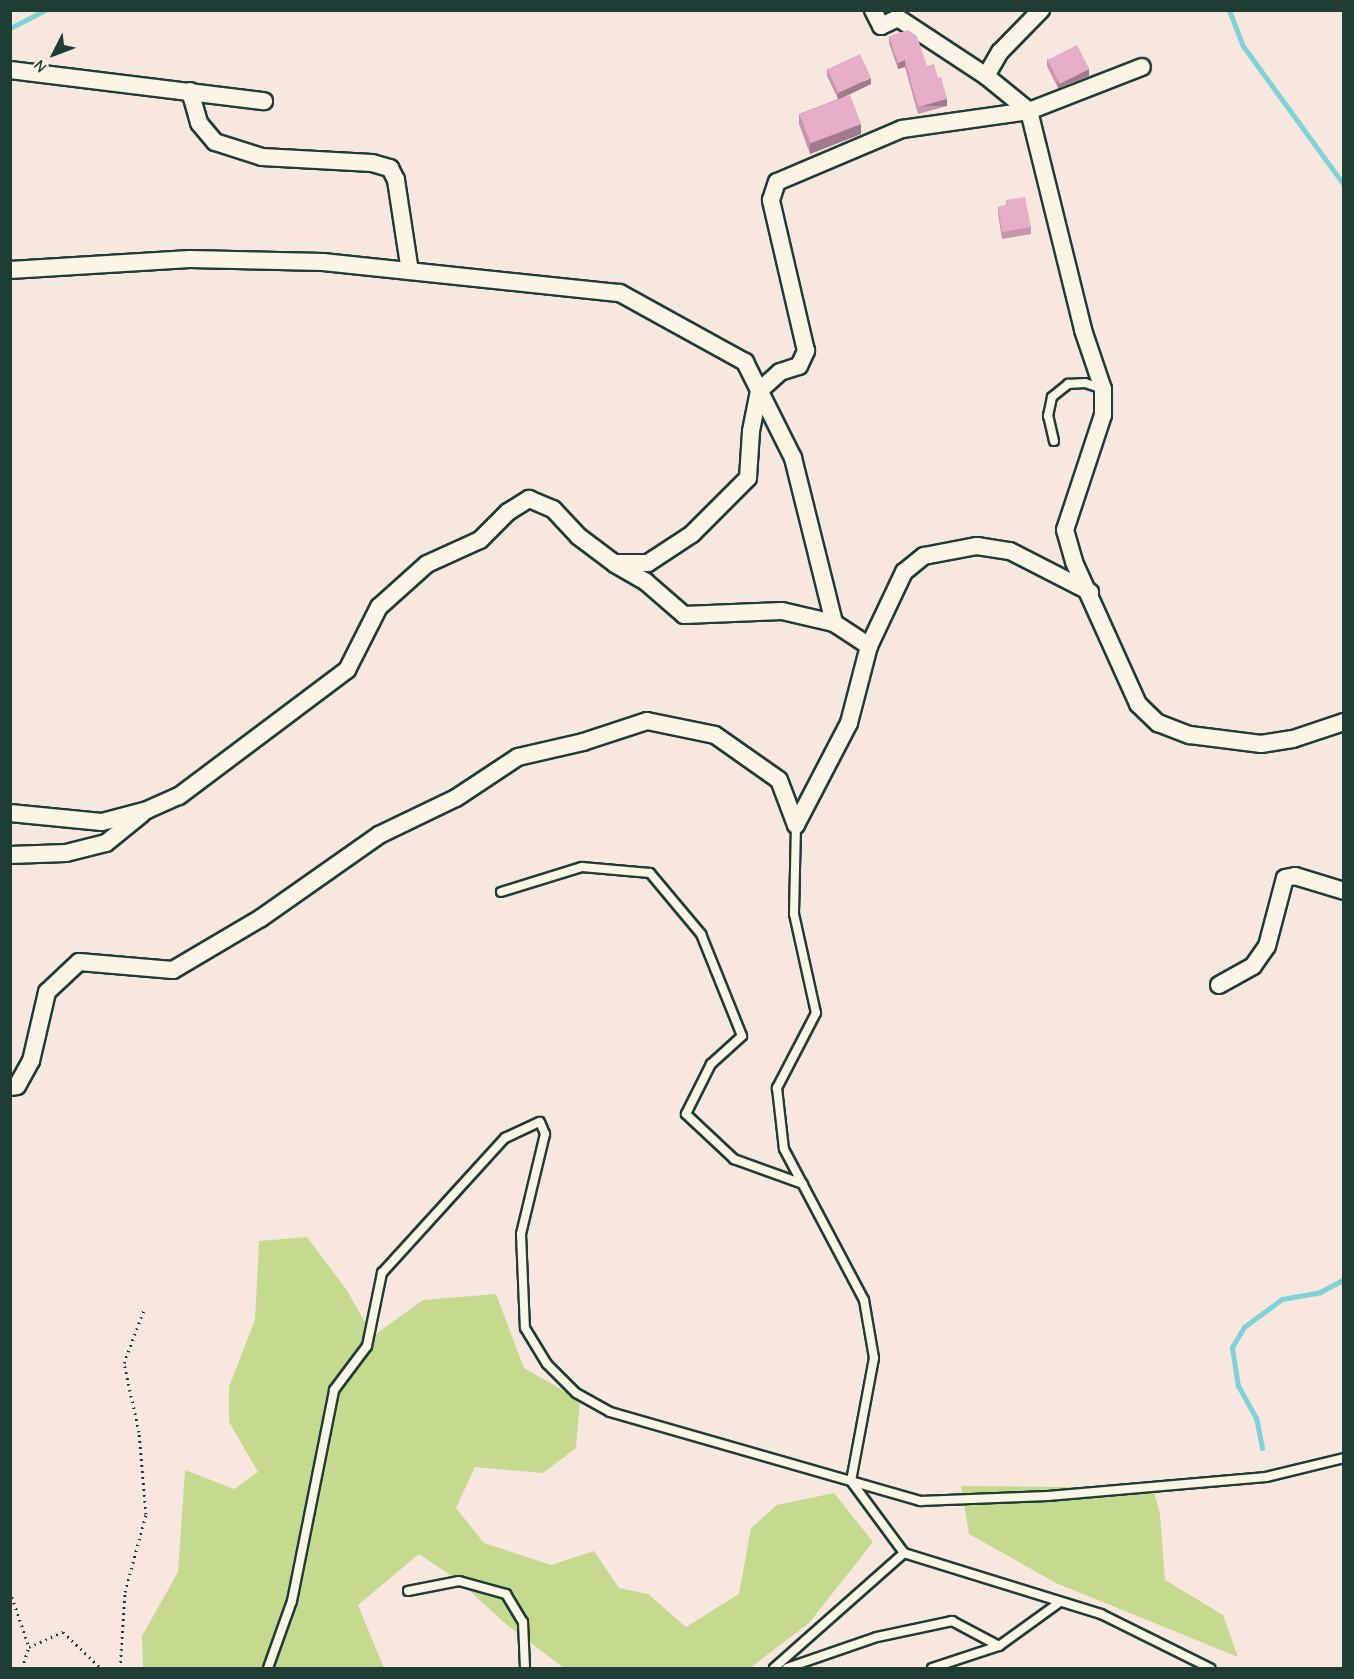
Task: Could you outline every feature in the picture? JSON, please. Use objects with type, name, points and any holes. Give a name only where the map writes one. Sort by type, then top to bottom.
[{"type":"street","points":[[873,10],[881,26],[901,14],[986,76],[1029,111],[1083,330],[1103,389],[1103,415],[1065,530],[1074,562],[1090,592],[1138,704],[1158,723],[1191,735],[1261,744],[1293,739],[1344,722]]},
{"type":"street","points":[[986,76],[999,51],[1041,10]]},
{"type":"street","points":[[614,564],[648,563],[692,534],[748,478],[751,431],[759,391],[780,372],[799,366],[806,351],[771,200],[777,182],[902,129],[1029,111],[1142,67]]},
{"type":"street","points":[[10,70],[264,101]]},
{"type":"street","points":[[190,91],[199,123],[215,142],[262,157],[372,163],[390,168],[396,180],[410,271]]},
{"type":"street","points":[[10,270],[190,259],[323,262],[620,293],[745,362],[793,458],[834,623]]},
{"type":"street","points":[[10,813],[102,822],[147,810],[178,795],[347,670],[379,607],[428,564],[480,540],[508,512],[529,499],[553,509],[578,536],[614,564],[646,582],[684,615],[782,610],[834,623],[868,646]]},
{"type":"street","points":[[796,825],[849,723],[868,646],[904,572],[924,556],[977,546],[1010,551],[1090,592]]},
{"type":"street","points":[[10,1087],[17,1086],[31,1062],[47,992],[79,962],[173,969],[261,918],[379,835],[456,798],[518,757],[584,742],[647,721],[715,735],[779,780],[796,825]]},
{"type":"street","points":[[10,855],[66,853],[106,843],[147,810]]},
{"type":"street","points":[[1219,985],[1253,966],[1267,946],[1285,878],[1295,876],[1344,891]]},
{"type":"lane","points":[[1054,441],[1048,416],[1052,397],[1068,384],[1085,383],[1103,389]]},
{"type":"lane","points":[[796,825],[794,914],[816,1013],[777,1089],[784,1149],[864,1299],[874,1358],[851,1482],[904,1554],[1101,1614],[1210,1668]]},
{"type":"lane","points":[[501,892],[582,867],[650,873],[701,934],[742,1036],[711,1064],[686,1114],[734,1159],[803,1184]]},
{"type":"lane","points":[[268,1668],[292,1601],[334,1390],[367,1346],[381,1273],[497,1146],[525,1126],[540,1122],[544,1134],[521,1234],[525,1328],[547,1364],[576,1393],[610,1412],[920,1501],[1048,1496],[1266,1476],[1344,1458]]},
{"type":"lane","points":[[774,1668],[904,1554]]},
{"type":"lane","points":[[408,1591],[459,1581],[506,1594],[524,1622],[525,1668]]},
{"type":"lane","points":[[932,1668],[999,1646],[1060,1602]]},
{"type":"lane","points":[[787,1668],[877,1637],[952,1621],[999,1646]]},
{"type":"path","points":[[120,1668],[125,1592],[146,1514],[139,1432],[124,1363],[146,1307]]},
{"type":"path","points":[[10,1591],[29,1647],[22,1668]]},
{"type":"path","points":[[29,1647],[63,1632],[101,1668]]},
{"type":"green space","points":[[307,1237],[346,1289],[373,1336],[423,1300],[496,1294],[524,1368],[580,1400],[576,1448],[543,1473],[475,1467],[456,1508],[484,1543],[551,1565],[594,1551],[619,1588],[648,1594],[686,1627],[739,1594],[751,1528],[777,1505],[834,1493],[873,1542],[809,1623],[750,1668],[564,1668],[507,1625],[459,1581],[419,1554],[358,1605],[384,1668],[143,1668],[142,1636],[178,1572],[185,1470],[234,1489],[258,1472],[229,1422],[229,1387],[255,1320],[259,1241]]},
{"type":"green space","points":[[961,1486],[1153,1488],[1160,1514],[1165,1580],[1223,1615],[1238,1657],[1056,1583],[969,1534]]},
{"type":"building","points":[[908,30],[917,36],[927,66],[934,64],[938,78],[941,77],[947,99],[918,107],[905,60],[898,63],[889,36]]},
{"type":"building","points":[[1077,45],[1089,69],[1060,84],[1048,60]]},
{"type":"building","points":[[860,54],[871,78],[838,93],[827,69]]},
{"type":"building","points":[[850,95],[861,124],[811,143],[800,114]]},
{"type":"building","points":[[1025,197],[1031,227],[1002,232],[998,207],[1007,205],[1006,200]]},
{"type":"waterway","points":[[10,28],[45,10]]},
{"type":"waterway","points":[[1229,10],[1243,46],[1344,185]]},
{"type":"waterway","points":[[1262,1448],[1256,1418],[1238,1386],[1232,1347],[1244,1327],[1282,1299],[1320,1292],[1344,1279]]}]
